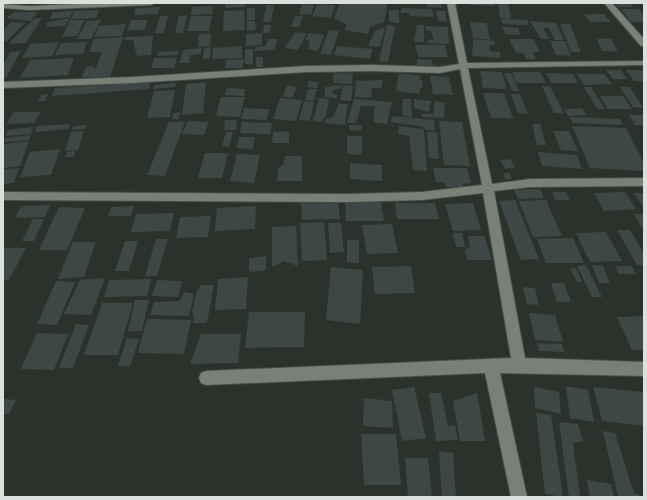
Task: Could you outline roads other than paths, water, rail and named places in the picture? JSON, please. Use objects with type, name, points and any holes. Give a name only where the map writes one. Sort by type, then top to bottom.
[{"type":"street","points":[[3,6],[29,8],[151,3]]},
{"type":"street","points":[[451,3],[462,66],[488,188],[519,365]]},
{"type":"street","points":[[608,3],[644,44]]},
{"type":"street","points":[[3,85],[132,80],[307,69],[372,68],[440,70],[462,66],[644,63]]},
{"type":"street","points":[[3,196],[348,198],[422,196],[530,183],[644,182]]},
{"type":"street","points":[[206,378],[519,365],[644,369]]},
{"type":"street","points":[[491,366],[519,497]]}]
